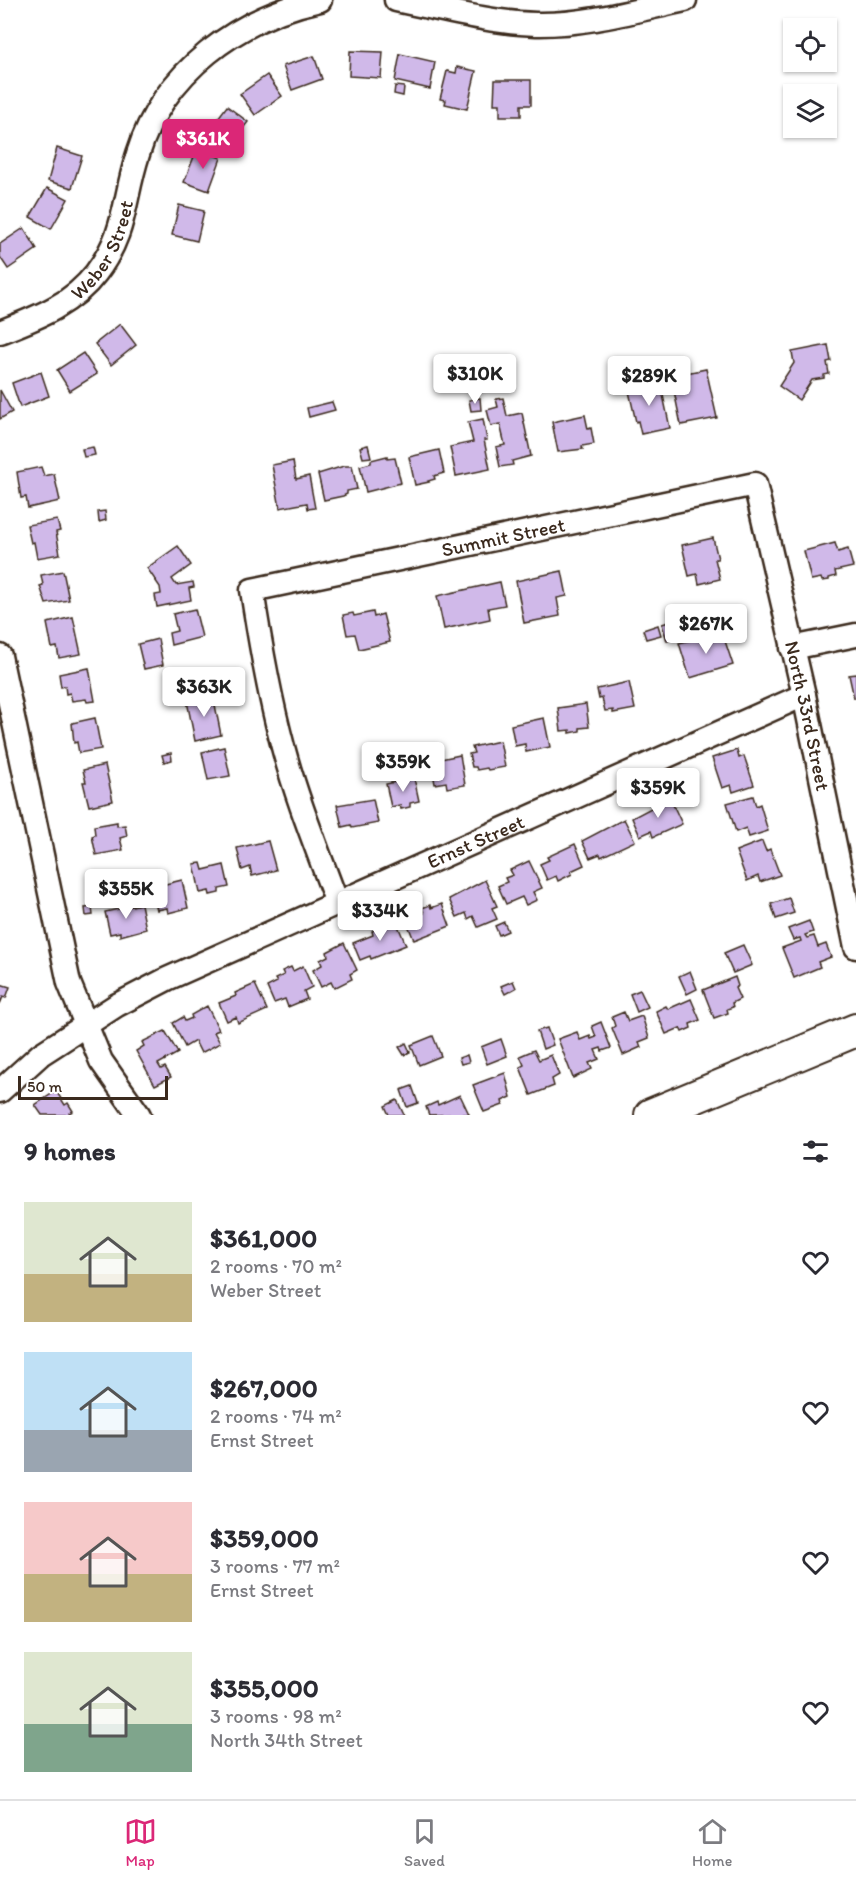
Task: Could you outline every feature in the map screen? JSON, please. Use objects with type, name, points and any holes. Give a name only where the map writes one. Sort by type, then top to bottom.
[{"type":"main road","points":[[651,1115],[856,1030]]},
{"type":"street","name":"Weber Street","points":[[0,332],[45,314],[68,300],[95,275],[112,249],[119,233],[132,175],[147,129],[166,97],[199,59],[224,39],[251,23],[273,13],[320,0]]},
{"type":"street","points":[[396,0],[505,21],[534,24],[583,21],[662,2],[685,0]]},
{"type":"street","name":"Summit Street","points":[[337,903],[283,748],[266,678],[252,590],[755,484]]},
{"type":"street","name":"North 33rd Street","points":[[755,484],[804,695],[856,947]]},
{"type":"street","points":[[792,648],[856,635]]},
{"type":"street","points":[[0,656],[69,982],[101,1061],[140,1115]]},
{"type":"street","name":"Ernst Street","points":[[0,1091],[41,1054],[117,1005],[167,979],[804,695]]},
{"type":"building","points":[[350,51],[383,52],[381,78],[349,76]]},
{"type":"building","points":[[400,54],[435,62],[430,89],[395,81]]},
{"type":"building","points":[[314,56],[322,79],[292,90],[283,66]]},
{"type":"building","points":[[457,67],[476,71],[467,109],[445,104],[446,100],[440,99],[447,71],[456,73]]},
{"type":"building","points":[[267,75],[282,96],[255,115],[240,94]]},
{"type":"building","points":[[495,80],[531,80],[531,105],[521,105],[521,116],[500,116],[500,104],[494,104]]},
{"type":"building","points":[[395,86],[404,87],[403,96],[394,94]]},
{"type":"building","points":[[227,106],[248,122],[226,150],[206,134]]},
{"type":"building","points":[[57,148],[82,156],[72,188],[48,181]]},
{"type":"building","points":[[197,149],[221,158],[209,191],[184,182]]},
{"type":"building","points":[[47,188],[68,199],[51,229],[30,217]]},
{"type":"building","points":[[179,205],[204,211],[197,241],[172,235]]},
{"type":"building","points":[[24,228],[37,249],[8,269],[0,257],[0,244]]},
{"type":"building","points":[[120,324],[136,345],[111,365],[95,344]]},
{"type":"building","points":[[828,345],[831,361],[827,362],[829,374],[824,375],[824,378],[812,380],[799,400],[779,386],[794,363],[792,352]]},
{"type":"building","points":[[83,353],[97,374],[70,391],[57,370]]},
{"type":"building","points":[[706,369],[717,418],[681,425],[671,376]]},
{"type":"building","points":[[41,372],[49,396],[20,407],[12,383]]},
{"type":"building","points":[[660,381],[670,428],[641,434],[628,387]]},
{"type":"building","points":[[0,390],[12,412],[0,419]]},
{"type":"building","points":[[480,398],[481,410],[471,411],[469,400]]},
{"type":"building","points":[[503,398],[507,416],[522,413],[531,456],[512,461],[513,465],[500,467],[496,447],[505,445],[500,424],[491,426],[487,410],[498,407],[496,399]]},
{"type":"building","points":[[332,402],[335,410],[309,417],[307,408]]},
{"type":"building","points":[[585,415],[588,429],[591,428],[594,444],[582,446],[583,449],[558,452],[552,422]]},
{"type":"building","points":[[483,419],[487,440],[484,440],[490,469],[456,476],[450,447],[473,442],[468,422]]},
{"type":"building","points":[[368,445],[371,457],[363,458],[360,447]]},
{"type":"building","points":[[93,447],[95,455],[84,457],[82,449]]},
{"type":"building","points":[[439,450],[444,473],[434,476],[435,479],[429,482],[415,485],[409,457]]},
{"type":"building","points":[[387,456],[387,459],[395,458],[401,483],[366,492],[360,466],[371,463],[371,460]]},
{"type":"building","points":[[293,461],[296,479],[309,476],[315,508],[308,509],[307,503],[280,508],[272,465]]},
{"type":"building","points":[[344,466],[352,466],[357,489],[347,491],[347,494],[343,496],[324,500],[318,474]]},
{"type":"building","points":[[41,467],[44,476],[54,474],[60,501],[28,508],[26,497],[21,498],[17,472]]},
{"type":"building","points":[[105,511],[106,520],[99,522],[98,512]]},
{"type":"building","points":[[57,520],[60,531],[56,532],[60,554],[37,558],[27,525]]},
{"type":"building","points":[[713,538],[720,579],[699,584],[697,574],[689,576],[682,545]]},
{"type":"building","points":[[835,543],[838,552],[848,549],[853,567],[835,571],[836,576],[829,580],[822,581],[821,578],[811,580],[804,551]]},
{"type":"building","points":[[178,546],[191,565],[172,579],[176,585],[193,582],[194,587],[189,588],[191,600],[157,607],[155,595],[161,594],[160,587],[147,568]]},
{"type":"building","points":[[63,571],[69,600],[46,604],[40,586],[43,585],[41,575]]},
{"type":"building","points":[[562,571],[567,596],[557,598],[560,616],[524,623],[516,581]]},
{"type":"building","points":[[500,582],[505,605],[488,608],[490,619],[444,629],[437,596]]},
{"type":"building","points":[[195,609],[202,637],[171,645],[169,633],[177,631],[173,614]]},
{"type":"building","points":[[373,612],[374,617],[383,614],[390,642],[359,649],[355,634],[347,635],[343,615],[353,613],[354,616]]},
{"type":"building","points":[[73,617],[81,654],[59,658],[57,647],[52,648],[47,623]]},
{"type":"building","points":[[686,617],[691,634],[667,641],[662,624]]},
{"type":"building","points":[[658,625],[661,635],[646,639],[643,630]]},
{"type":"building","points":[[722,632],[733,665],[690,678],[679,643]]},
{"type":"building","points":[[158,639],[163,665],[144,669],[138,644]]},
{"type":"building","points":[[89,668],[95,701],[87,702],[86,699],[72,701],[70,693],[66,694],[65,686],[61,687],[59,674]]},
{"type":"building","points":[[856,674],[856,698],[854,698],[849,675]]},
{"type":"building","points":[[629,682],[635,709],[613,713],[613,710],[605,711],[597,689]]},
{"type":"building","points":[[213,695],[221,735],[195,741],[187,701]]},
{"type":"building","points":[[586,704],[589,727],[570,733],[570,730],[561,731],[558,708]]},
{"type":"building","points":[[95,718],[101,749],[79,753],[77,742],[74,743],[72,723]]},
{"type":"building","points":[[544,718],[550,747],[526,752],[525,744],[515,746],[511,725]]},
{"type":"building","points":[[500,741],[505,767],[477,770],[476,767],[472,767],[469,754],[474,753],[472,747]]},
{"type":"building","points":[[224,747],[230,776],[208,780],[202,752]]},
{"type":"building","points":[[737,750],[739,758],[744,756],[754,785],[733,792],[731,785],[722,788],[712,758]]},
{"type":"building","points":[[171,753],[172,760],[164,762],[162,755]]},
{"type":"building","points":[[460,755],[465,785],[447,788],[446,782],[435,784],[431,761]]},
{"type":"building","points":[[105,765],[113,801],[89,806],[83,782],[86,782],[83,770]]},
{"type":"building","points":[[414,778],[419,801],[410,803],[410,807],[401,809],[400,805],[391,807],[386,784]]},
{"type":"building","points":[[753,796],[756,806],[760,804],[768,831],[749,837],[746,828],[736,832],[727,803]]},
{"type":"building","points":[[670,798],[682,824],[653,837],[651,831],[640,836],[632,818]]},
{"type":"building","points":[[373,799],[378,823],[352,828],[351,825],[342,827],[337,805]]},
{"type":"building","points":[[624,819],[635,841],[601,857],[600,854],[590,858],[582,841]]},
{"type":"building","points":[[117,822],[117,826],[125,825],[127,836],[120,838],[123,850],[96,855],[92,836],[95,835],[94,826]]},
{"type":"building","points":[[268,841],[276,870],[252,876],[250,867],[242,870],[237,848]]},
{"type":"building","points":[[762,841],[766,851],[770,849],[780,875],[760,882],[758,876],[747,881],[736,851]]},
{"type":"building","points":[[575,844],[584,865],[558,881],[556,876],[547,880],[540,864],[549,860],[547,857]]},
{"type":"building","points":[[529,861],[542,888],[533,892],[537,900],[526,905],[522,897],[506,904],[498,886],[507,882],[505,878],[513,875],[510,870]]},
{"type":"building","points":[[201,863],[203,870],[224,865],[229,887],[219,889],[219,893],[210,895],[209,891],[200,893],[194,864]]},
{"type":"building","points":[[182,880],[188,908],[168,913],[167,908],[157,910],[149,888]]},
{"type":"building","points":[[485,880],[497,906],[492,908],[497,919],[478,927],[473,916],[468,919],[466,913],[457,917],[449,899]]},
{"type":"building","points":[[789,898],[794,913],[776,919],[771,904]]},
{"type":"building","points":[[141,904],[146,929],[120,936],[120,932],[110,934],[105,912]]},
{"type":"building","points":[[442,904],[450,926],[414,940],[406,920],[424,913],[422,908]]},
{"type":"building","points":[[92,907],[93,915],[86,916],[85,908]]},
{"type":"building","points":[[396,921],[406,945],[371,959],[370,956],[360,960],[353,943],[373,935],[372,931]]},
{"type":"building","points":[[809,921],[813,932],[805,935],[807,938],[814,936],[818,947],[826,944],[831,957],[818,962],[820,967],[794,978],[782,948],[801,941],[800,938],[793,940],[788,929]]},
{"type":"building","points":[[504,922],[508,931],[499,935],[495,926]]},
{"type":"building","points":[[344,943],[357,970],[350,974],[352,979],[334,988],[331,982],[321,987],[313,970],[322,965],[320,960],[328,956],[327,952]]},
{"type":"building","points":[[743,945],[752,965],[733,973],[724,953]]},
{"type":"building","points":[[303,966],[312,987],[304,991],[307,999],[288,1007],[285,999],[274,1003],[267,987],[277,982],[275,979],[284,975],[282,971],[291,967],[293,971]]},
{"type":"building","points":[[690,971],[697,989],[687,994],[679,976]]},
{"type":"building","points":[[735,977],[738,986],[735,988],[740,999],[732,1003],[733,1007],[727,1009],[728,1013],[714,1018],[703,990]]},
{"type":"building","points":[[513,981],[516,988],[505,994],[501,986]]},
{"type":"building","points":[[0,984],[10,987],[6,998],[3,997],[0,1004]]},
{"type":"building","points":[[255,984],[267,1010],[238,1023],[236,1017],[227,1021],[219,1003]]},
{"type":"building","points":[[640,990],[648,1007],[637,1012],[630,994]]},
{"type":"building","points":[[691,999],[700,1020],[690,1024],[691,1028],[682,1032],[680,1028],[666,1034],[656,1011],[666,1006],[668,1009]]},
{"type":"building","points":[[207,1006],[219,1030],[214,1032],[220,1043],[201,1053],[195,1041],[185,1047],[173,1023],[183,1017],[185,1021],[192,1018],[191,1015]]},
{"type":"building","points":[[624,1012],[628,1021],[642,1016],[649,1038],[639,1042],[641,1047],[623,1055],[612,1028],[615,1026],[612,1017]]},
{"type":"building","points":[[601,1022],[611,1048],[602,1051],[601,1048],[595,1050],[599,1059],[589,1063],[592,1069],[573,1078],[558,1039],[577,1032],[580,1040],[590,1036],[591,1039],[596,1037],[592,1026]]},
{"type":"building","points":[[547,1028],[553,1045],[543,1049],[537,1031]]},
{"type":"building","points":[[165,1031],[178,1053],[158,1064],[161,1069],[165,1067],[171,1077],[155,1085],[136,1051],[144,1046],[142,1042]]},
{"type":"building","points":[[433,1036],[441,1056],[419,1065],[411,1045]]},
{"type":"building","points":[[501,1039],[507,1056],[487,1064],[481,1047]]},
{"type":"building","points":[[406,1043],[410,1052],[404,1055],[399,1047]]},
{"type":"building","points":[[534,1050],[539,1060],[551,1055],[559,1075],[552,1079],[554,1086],[531,1095],[520,1067],[524,1065],[520,1056]]},
{"type":"building","points":[[467,1055],[469,1062],[461,1064],[459,1058]]},
{"type":"building","points":[[505,1073],[511,1097],[502,1101],[503,1105],[484,1112],[473,1085]]},
{"type":"building","points":[[412,1086],[418,1103],[407,1107],[401,1090]]},
{"type":"building","points":[[56,1091],[65,1105],[68,1103],[73,1111],[69,1113],[70,1115],[42,1115],[35,1105]]},
{"type":"building","points":[[460,1095],[469,1114],[429,1115],[426,1107],[437,1102],[438,1105]]},
{"type":"building","points":[[397,1100],[404,1115],[389,1115],[385,1106]]}]
